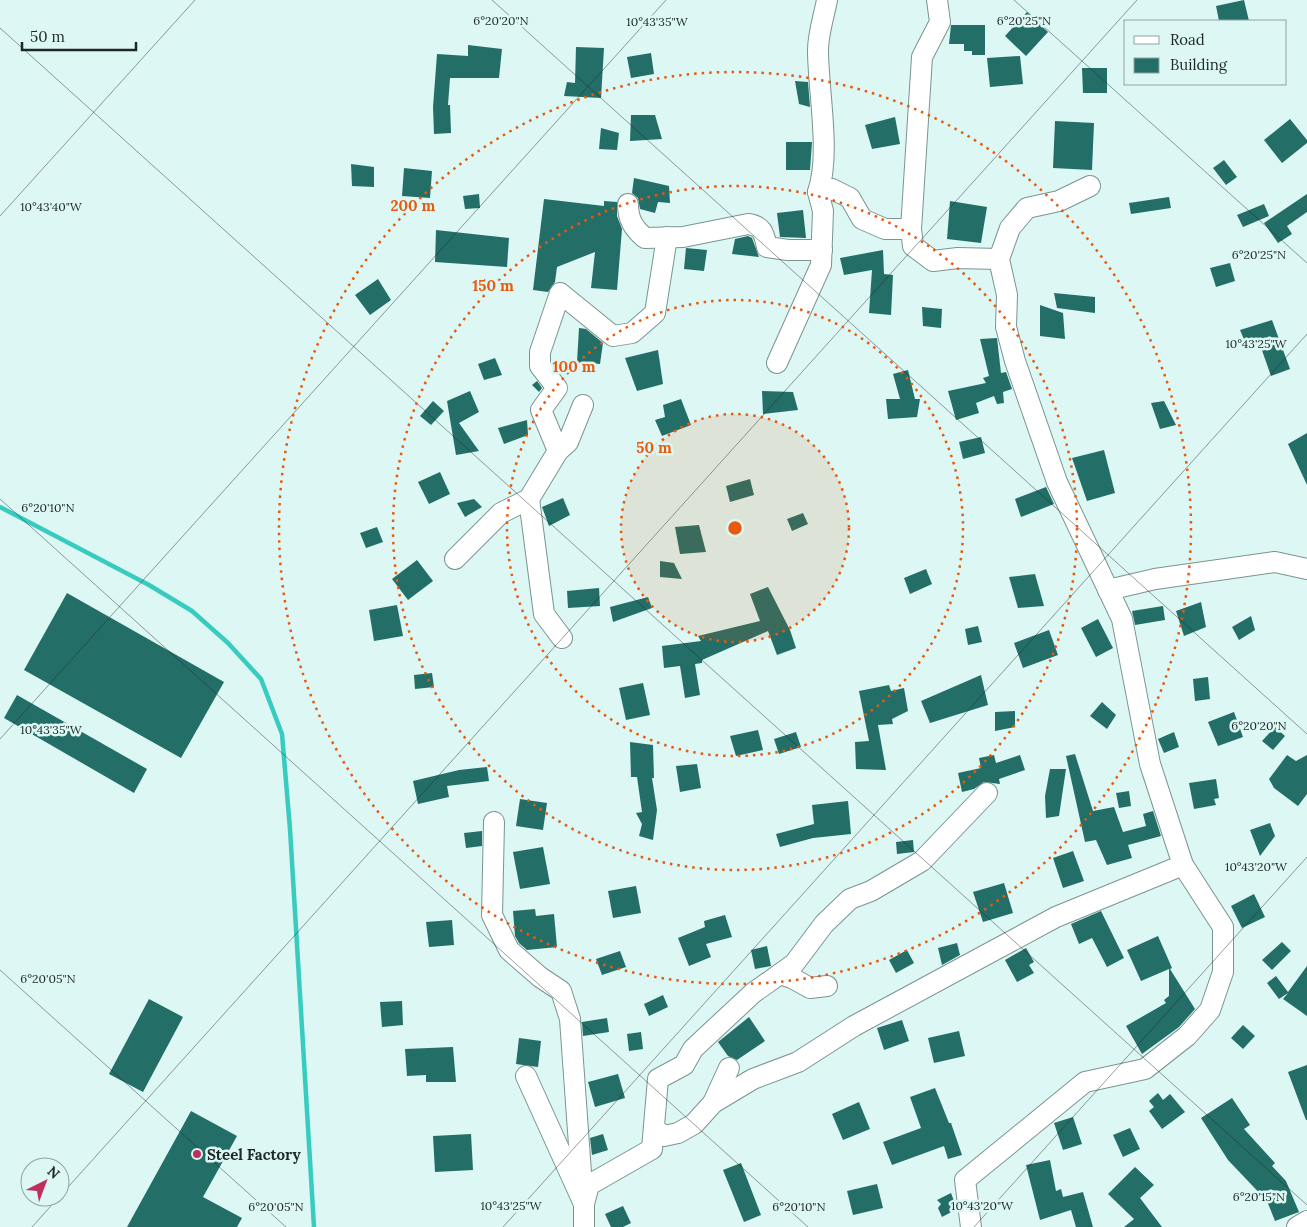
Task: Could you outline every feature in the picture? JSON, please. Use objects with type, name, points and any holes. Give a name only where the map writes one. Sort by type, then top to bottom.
[{"type":"street","points":[[777,363],[821,265],[823,211],[818,192],[823,179],[822,99],[818,48],[827,0]]},
{"type":"street","points":[[937,0],[940,22],[922,58],[912,229],[913,246],[933,261],[958,258],[1000,259]]},
{"type":"street","points":[[971,1227],[965,1180],[1086,1082],[1145,1069],[1187,1036],[1210,1010],[1223,972],[1223,927],[1183,865],[1150,764],[1122,619],[1057,482],[1015,362],[1006,327],[1006,295],[1000,259],[1010,228],[1028,208],[1059,201],[1090,186]]},
{"type":"street","points":[[818,192],[832,189],[850,198],[862,219],[885,228],[912,229]]},
{"type":"street","points":[[628,204],[628,218],[637,231],[645,238],[683,237],[748,224],[763,230],[767,247],[788,250],[822,250]]},
{"type":"street","points":[[558,451],[541,410],[557,388],[540,366],[540,352],[560,293],[614,336],[632,333],[655,313],[667,237]]},
{"type":"street","points":[[455,560],[501,513],[529,498],[558,451],[568,442],[583,405]]},
{"type":"street","points":[[529,498],[544,614],[562,638]]},
{"type":"street","points":[[1108,590],[1155,579],[1275,562],[1307,569]]},
{"type":"street","points":[[584,1204],[589,1185],[652,1149],[658,1079],[684,1065],[693,1049],[753,993],[794,964],[824,924],[850,899],[895,878],[922,861],[987,793]]},
{"type":"street","points":[[494,822],[492,915],[510,950],[540,977],[561,991],[570,1019],[584,1204],[584,1227]]},
{"type":"street","points":[[654,1128],[664,1136],[678,1133],[694,1124],[713,1103],[752,1079],[798,1062],[854,1026],[1056,917],[1183,865]]},
{"type":"street","points":[[780,974],[810,988],[827,986]]},
{"type":"street","points":[[713,1103],[729,1068]]},
{"type":"street","points":[[526,1076],[584,1204]]},
{"type":"street","points":[[1297,1227],[1307,1221]]},
{"type":"building","points":[[1244,0],[1249,20],[1219,20],[1216,6]]},
{"type":"building","points":[[1027,12],[1048,32],[1026,56],[1005,36]]},
{"type":"building","points":[[951,25],[985,25],[985,55],[972,55],[972,51],[964,51],[964,44],[949,44]]},
{"type":"building","points":[[468,45],[502,49],[499,78],[450,78],[448,105],[450,105],[451,133],[434,134],[433,107],[437,54],[468,56]]},
{"type":"building","points":[[576,47],[604,48],[601,98],[564,96],[567,82],[575,83]]},
{"type":"building","points":[[651,53],[654,74],[631,78],[627,57]]},
{"type":"building","points":[[1020,56],[1023,84],[990,87],[987,58]]},
{"type":"building","points":[[1082,68],[1107,68],[1107,93],[1083,93]]},
{"type":"building","points":[[795,81],[808,82],[810,107],[799,104]]},
{"type":"building","points":[[631,115],[655,115],[662,139],[630,141]]},
{"type":"building","points":[[895,117],[900,144],[872,149],[865,125]]},
{"type":"building","points":[[1290,119],[1307,140],[1307,143],[1282,163],[1264,140]]},
{"type":"building","points":[[1055,121],[1094,123],[1092,170],[1053,168]]},
{"type":"building","points":[[601,128],[619,133],[617,150],[599,149]]},
{"type":"building","points":[[786,142],[812,142],[810,170],[786,170]]},
{"type":"building","points":[[1224,160],[1237,177],[1226,185],[1213,168]]},
{"type":"building","points":[[351,164],[374,167],[374,187],[352,186]]},
{"type":"building","points":[[404,168],[432,171],[430,198],[402,196]]},
{"type":"building","points":[[634,178],[669,186],[670,203],[658,202],[655,213],[640,209],[638,198],[632,193]]},
{"type":"building","points":[[479,194],[480,208],[465,209],[463,196]]},
{"type":"building","points":[[1307,194],[1307,212],[1287,226],[1292,234],[1278,243],[1264,223]]},
{"type":"building","points":[[1169,197],[1171,208],[1131,214],[1129,203]]},
{"type":"building","points":[[544,199],[604,206],[604,201],[617,202],[617,216],[622,229],[617,290],[591,288],[595,252],[557,267],[555,282],[548,292],[533,290]]},
{"type":"building","points":[[950,201],[987,207],[981,243],[947,239]]},
{"type":"building","points":[[1264,204],[1269,216],[1243,227],[1237,215]]},
{"type":"building","points":[[803,210],[806,238],[780,237],[777,213]]},
{"type":"building","points":[[436,230],[509,238],[507,267],[435,262]]},
{"type":"building","points":[[748,236],[752,238],[759,257],[732,254],[735,239]]},
{"type":"building","points":[[686,248],[707,250],[704,271],[684,269]]},
{"type":"building","points":[[883,250],[884,274],[893,275],[891,315],[869,313],[872,270],[844,275],[840,258]]},
{"type":"building","points":[[1230,263],[1235,281],[1216,287],[1210,268]]},
{"type":"building","points":[[378,279],[391,300],[370,315],[355,295]]},
{"type":"building","points":[[1054,293],[1095,297],[1095,313],[1057,308]]},
{"type":"building","points":[[1040,305],[1063,313],[1065,339],[1040,336]]},
{"type":"building","points":[[922,307],[942,309],[941,328],[923,326]]},
{"type":"building","points":[[1272,320],[1290,369],[1271,376],[1258,339],[1246,344],[1240,330]]},
{"type":"building","points":[[579,328],[586,329],[603,343],[600,364],[577,362]]},
{"type":"building","points":[[997,338],[1001,373],[1006,372],[1012,389],[1003,392],[1004,403],[997,404],[994,396],[976,403],[979,413],[956,420],[948,391],[986,383],[983,378],[989,376],[980,339]]},
{"type":"building","points":[[658,350],[663,384],[637,391],[625,358]]},
{"type":"building","points":[[495,358],[502,375],[484,380],[478,364]]},
{"type":"building","points":[[908,370],[915,399],[920,399],[917,417],[888,419],[886,399],[900,399],[893,374]]},
{"type":"building","points":[[537,381],[542,388],[539,392],[532,385]]},
{"type":"building","points":[[470,391],[479,412],[459,423],[479,451],[456,455],[447,401]]},
{"type":"building","points":[[762,391],[793,392],[798,410],[763,414]]},
{"type":"building","points":[[681,399],[691,425],[662,436],[655,420],[665,417],[663,405]]},
{"type":"building","points":[[433,401],[444,411],[431,425],[420,416]]},
{"type":"building","points":[[1164,401],[1176,425],[1160,429],[1151,403]]},
{"type":"building","points":[[527,420],[528,435],[504,444],[498,428]]},
{"type":"building","points":[[1307,433],[1307,485],[1288,444]]},
{"type":"building","points":[[981,437],[985,453],[963,459],[959,442]]},
{"type":"building","points":[[1104,450],[1115,493],[1087,501],[1072,458]]},
{"type":"building","points":[[440,472],[450,494],[429,504],[418,482]]},
{"type":"building","points":[[750,479],[754,495],[730,502],[726,486]]},
{"type":"building","points":[[1046,487],[1054,504],[1021,517],[1015,499]]},
{"type":"building","points":[[563,498],[570,515],[549,526],[542,507]]},
{"type":"building","points":[[474,499],[482,507],[465,517],[457,503]]},
{"type":"building","points":[[803,513],[808,524],[792,531],[787,519]]},
{"type":"building","points":[[699,525],[706,552],[680,554],[675,527]]},
{"type":"building","points":[[377,527],[383,542],[366,548],[360,533]]},
{"type":"building","points":[[417,560],[433,581],[408,600],[392,579]]},
{"type":"building","points":[[660,561],[674,563],[682,579],[660,577]]},
{"type":"building","points":[[926,569],[932,584],[910,594],[904,578]]},
{"type":"building","points":[[1035,574],[1044,606],[1018,608],[1009,577]]},
{"type":"building","points":[[768,587],[790,630],[796,648],[777,655],[768,631],[702,660],[702,663],[695,664],[700,695],[685,698],[680,666],[664,668],[662,646],[701,641],[698,636],[760,621],[750,594]]},
{"type":"building","points":[[599,588],[600,606],[568,608],[567,591]]},
{"type":"building","points":[[67,593],[224,682],[181,758],[24,670]]},
{"type":"building","points":[[648,597],[652,608],[613,622],[610,607]]},
{"type":"building","points":[[1201,602],[1206,627],[1184,636],[1176,611]]},
{"type":"building","points":[[397,605],[403,636],[374,641],[369,610]]},
{"type":"building","points":[[1163,606],[1165,620],[1135,625],[1132,611]]},
{"type":"building","points":[[1251,616],[1255,630],[1239,640],[1232,627]]},
{"type":"building","points":[[1098,619],[1113,648],[1096,657],[1081,628]]},
{"type":"building","points":[[978,626],[982,642],[968,645],[965,629]]},
{"type":"building","points":[[1049,630],[1058,655],[1023,668],[1014,643]]},
{"type":"building","points":[[432,673],[434,687],[415,689],[414,675]]},
{"type":"building","points":[[981,675],[988,705],[930,723],[921,701]]},
{"type":"building","points":[[1208,677],[1210,699],[1195,701],[1193,679]]},
{"type":"building","points":[[643,683],[650,715],[626,720],[619,688]]},
{"type":"building","points":[[889,685],[891,691],[904,688],[908,711],[892,719],[893,724],[878,725],[886,770],[856,769],[855,742],[869,741],[859,691]]},
{"type":"building","points":[[17,695],[147,769],[134,793],[4,718]]},
{"type":"building","points":[[1102,702],[1116,715],[1107,729],[1090,716]]},
{"type":"building","points":[[1015,711],[1015,727],[995,731],[995,712]]},
{"type":"building","points":[[1234,712],[1243,737],[1218,746],[1208,722]]},
{"type":"building","points":[[1275,727],[1285,736],[1273,750],[1262,741]]},
{"type":"building","points":[[758,730],[763,750],[736,756],[730,736]]},
{"type":"building","points":[[796,732],[801,747],[779,754],[774,739]]},
{"type":"building","points":[[1174,732],[1179,747],[1164,753],[1158,739]]},
{"type":"building","points":[[630,742],[653,745],[654,778],[652,778],[657,810],[653,840],[639,836],[642,824],[636,813],[642,812],[637,777],[631,777]]},
{"type":"building","points":[[1075,754],[1093,811],[1114,807],[1123,832],[1146,826],[1143,814],[1153,811],[1161,836],[1128,845],[1132,858],[1107,865],[1096,840],[1085,842],[1066,756]]},
{"type":"building","points":[[994,755],[996,763],[1020,755],[1025,770],[999,779],[1000,784],[984,782],[974,789],[962,792],[958,773],[981,768],[979,758]]},
{"type":"building","points":[[1287,755],[1296,761],[1307,755],[1307,794],[1298,806],[1274,788],[1269,779]]},
{"type":"building","points":[[697,764],[701,788],[680,792],[676,766]]},
{"type":"building","points":[[487,767],[489,781],[447,786],[449,797],[418,804],[413,781],[459,770]]},
{"type":"building","points":[[1050,769],[1066,769],[1059,816],[1046,818],[1045,796]]},
{"type":"building","points":[[1216,779],[1219,798],[1214,799],[1216,805],[1194,809],[1189,783]]},
{"type":"building","points":[[1129,791],[1131,806],[1119,808],[1116,793]]},
{"type":"building","points":[[520,799],[547,803],[543,830],[516,826]]},
{"type":"building","points":[[848,801],[851,834],[813,838],[780,847],[776,834],[814,824],[812,805]]},
{"type":"building","points":[[1270,823],[1275,836],[1260,856],[1250,830]]},
{"type":"building","points":[[482,831],[482,846],[466,848],[464,833]]},
{"type":"building","points":[[913,840],[914,852],[897,854],[896,842]]},
{"type":"building","points":[[543,847],[550,884],[520,889],[513,852]]},
{"type":"building","points":[[1073,851],[1084,881],[1063,888],[1053,858]]},
{"type":"building","points":[[1004,883],[1013,913],[983,922],[973,892]]},
{"type":"building","points":[[636,886],[641,913],[613,918],[608,891]]},
{"type":"building","points":[[1254,894],[1265,917],[1242,928],[1231,906]]},
{"type":"building","points":[[535,909],[536,916],[554,914],[557,947],[527,950],[519,943],[515,936],[513,911]]},
{"type":"building","points":[[1101,911],[1124,958],[1107,967],[1092,938],[1079,944],[1071,924]]},
{"type":"building","points":[[725,915],[732,937],[706,944],[711,957],[689,966],[678,938],[705,927],[704,921]]},
{"type":"building","points":[[452,920],[454,945],[429,947],[426,922]]},
{"type":"building","points":[[1158,936],[1172,968],[1170,969],[1195,1009],[1179,1027],[1142,1054],[1126,1026],[1166,1003],[1164,1000],[1169,996],[1169,969],[1141,981],[1127,950]]},
{"type":"building","points":[[1282,942],[1291,951],[1272,970],[1262,960]]},
{"type":"building","points":[[957,943],[960,955],[942,965],[938,948]]},
{"type":"building","points":[[767,946],[771,966],[755,969],[751,950]]},
{"type":"building","points":[[1026,948],[1034,962],[1029,965],[1034,973],[1017,982],[1005,960]]},
{"type":"building","points":[[907,950],[914,963],[896,973],[889,960]]},
{"type":"building","points":[[620,951],[626,967],[602,975],[596,959]]},
{"type":"building","points":[[1307,966],[1307,1016],[1283,999],[1288,993],[1279,999],[1267,983],[1276,976],[1288,992]]},
{"type":"building","points":[[663,995],[668,1007],[649,1016],[644,1004]]},
{"type":"building","points":[[149,999],[183,1017],[143,1092],[109,1074]]},
{"type":"building","points":[[402,1001],[403,1025],[382,1027],[380,1002]]},
{"type":"building","points":[[749,1017],[765,1041],[737,1060],[728,1056],[718,1042]]},
{"type":"building","points":[[607,1018],[609,1032],[583,1036],[582,1022]]},
{"type":"building","points":[[902,1020],[909,1041],[884,1050],[877,1028]]},
{"type":"building","points":[[1243,1025],[1255,1036],[1243,1049],[1231,1038]]},
{"type":"building","points":[[959,1031],[965,1056],[934,1063],[928,1038]]},
{"type":"building","points":[[641,1032],[643,1049],[629,1051],[627,1034]]},
{"type":"building","points":[[519,1038],[541,1041],[538,1067],[516,1064]]},
{"type":"building","points":[[453,1047],[456,1082],[426,1082],[426,1075],[407,1076],[405,1049]]},
{"type":"building","points":[[1307,1065],[1307,1120],[1306,1120],[1288,1072]]},
{"type":"building","points":[[618,1074],[625,1098],[595,1107],[588,1082]]},
{"type":"building","points":[[935,1088],[949,1123],[951,1123],[962,1155],[948,1159],[944,1146],[892,1165],[883,1142],[921,1128],[910,1097]]},
{"type":"building","points":[[1158,1093],[1163,1100],[1170,1094],[1185,1112],[1162,1129],[1149,1111],[1154,1107],[1149,1101]]},
{"type":"building","points":[[1232,1098],[1250,1125],[1244,1129],[1275,1163],[1272,1166],[1286,1181],[1299,1212],[1275,1221],[1267,1201],[1228,1160],[1201,1118]]},
{"type":"building","points":[[859,1102],[870,1129],[843,1140],[832,1114]]},
{"type":"building","name":"Steel Factory","points":[[191,1111],[237,1136],[203,1197],[242,1218],[237,1227],[127,1227]]},
{"type":"building","points":[[1073,1117],[1082,1144],[1063,1150],[1054,1123]]},
{"type":"building","points":[[1130,1128],[1140,1149],[1123,1157],[1113,1135]]},
{"type":"building","points":[[471,1134],[473,1170],[435,1172],[433,1136]]},
{"type":"building","points":[[603,1134],[608,1150],[592,1155],[590,1138]]},
{"type":"building","points":[[1050,1160],[1056,1191],[1061,1189],[1063,1197],[1083,1192],[1093,1227],[1076,1227],[1071,1210],[1040,1220],[1026,1165]]},
{"type":"building","points":[[741,1163],[761,1215],[744,1222],[723,1170]]},
{"type":"building","points":[[1135,1167],[1154,1185],[1140,1198],[1162,1227],[1124,1227],[1134,1219],[1108,1194]]},
{"type":"building","points":[[877,1184],[883,1208],[853,1215],[847,1191]]},
{"type":"building","points":[[951,1193],[957,1209],[942,1217],[938,1208],[941,1204],[937,1200]]},
{"type":"building","points":[[623,1206],[631,1223],[623,1227],[611,1227],[605,1214]]},
{"type":"waterway","points":[[0,507],[149,585],[192,611],[228,643],[261,679],[282,734],[290,829],[314,1227]]},
{"type":"place","name":"Steel Factory","points":[[197,1154]]}]
